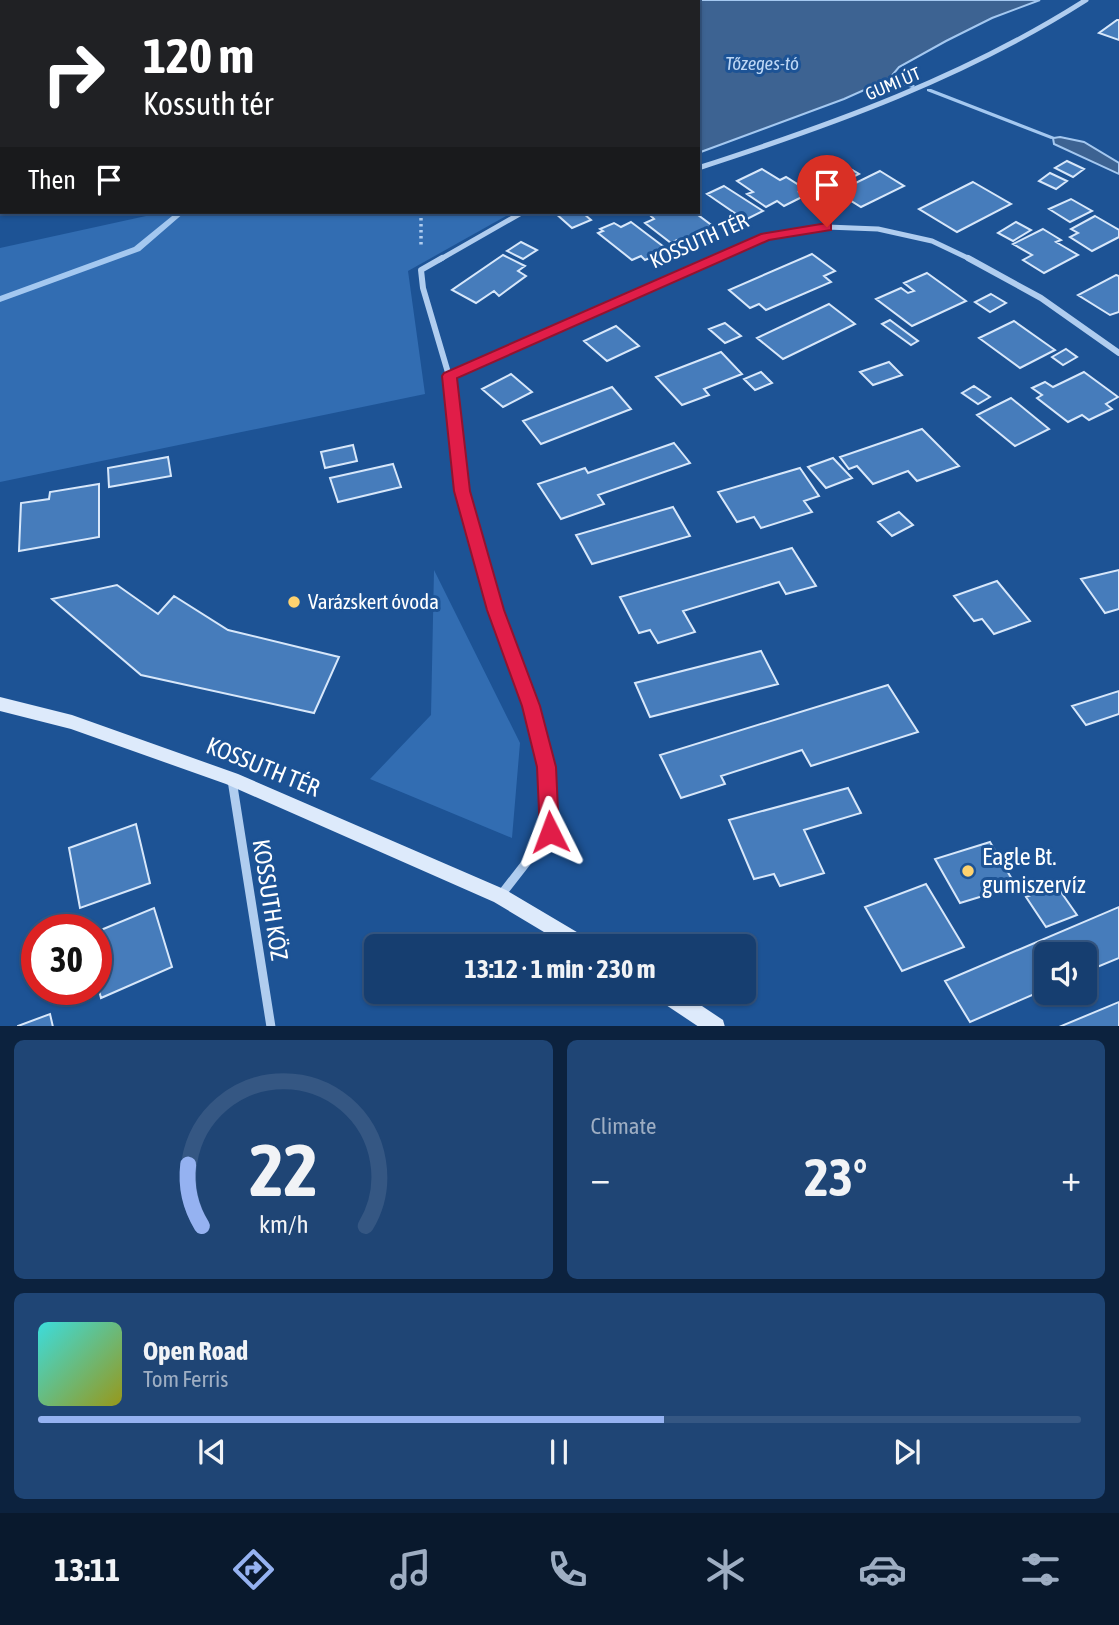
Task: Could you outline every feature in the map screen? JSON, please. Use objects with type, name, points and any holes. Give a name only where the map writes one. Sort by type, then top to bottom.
[{"type":"main road","name":"KOSSUTH TÉR","points":[[0,704],[72,722],[232,779],[500,896],[564,934]]},
{"type":"main road","points":[[682,1004],[715,1026]]},
{"type":"street","name":"GUMI ÚT","points":[[700,167],[885,103],[996,53],[1086,0]]},
{"type":"street","points":[[500,896],[550,832],[546,767],[531,706],[495,610],[462,491],[449,376],[423,288],[421,270],[519,214]]},
{"type":"street","name":"KOSSUTH TÉR","points":[[449,376],[766,237],[827,227],[878,229],[932,241],[986,266],[1041,298],[1119,353]]},
{"type":"street","name":"KOSSUTH KÖZ","points":[[232,779],[271,1026]]},
{"type":"path","points":[[421,214],[421,270]]},
{"type":"shaded area","points":[[509,214],[408,271],[425,394],[0,482],[0,248],[146,216]]},
{"type":"shaded area","points":[[434,570],[520,743],[512,838],[370,779],[431,715]]},
{"type":"water","name":"Tőzeges-tó","points":[[700,0],[1040,0],[992,18],[946,41],[899,67],[889,79],[844,99],[700,152]]},
{"type":"water","points":[[1053,138],[1084,142],[1119,163],[1119,174],[1054,144]]},
{"type":"building","points":[[1117,20],[1119,40],[1099,33]]},
{"type":"building","points":[[1067,161],[1084,169],[1073,177],[1055,168]]},
{"type":"building","points":[[839,162],[859,174],[833,187],[812,174]]},
{"type":"building","points":[[762,169],[780,180],[786,177],[805,189],[799,192],[804,196],[784,206],[777,201],[766,207],[747,194],[753,192],[737,181]]},
{"type":"building","points":[[880,171],[904,186],[861,207],[837,192]]},
{"type":"building","points":[[1050,173],[1067,181],[1056,189],[1039,181]]},
{"type":"building","points":[[973,182],[1011,204],[957,232],[919,209]]},
{"type":"building","points":[[724,186],[763,211],[745,220],[707,194]]},
{"type":"building","points":[[1071,199],[1092,211],[1070,222],[1049,209]]},
{"type":"building","points":[[556,214],[584,214],[591,220],[572,228]]},
{"type":"building","points":[[697,214],[714,227],[708,229],[715,234],[685,247],[677,240],[671,243],[645,223],[654,219],[651,216]]},
{"type":"building","points":[[1095,216],[1119,230],[1119,237],[1092,251],[1070,237],[1078,233],[1071,229]]},
{"type":"building","points":[[631,222],[668,250],[645,260],[641,256],[632,260],[598,233],[603,231],[600,229],[614,223],[621,227]]},
{"type":"building","points":[[1016,222],[1031,230],[1013,241],[998,233]]},
{"type":"building","points":[[1043,229],[1061,240],[1056,242],[1078,255],[1044,273],[1023,260],[1032,255],[1013,244]]},
{"type":"building","points":[[521,242],[537,250],[523,259],[507,251]]},
{"type":"building","points":[[812,254],[835,271],[824,276],[831,282],[766,310],[759,304],[750,308],[729,290]]},
{"type":"building","points":[[503,255],[525,266],[518,271],[526,276],[499,296],[494,291],[476,303],[452,290]]},
{"type":"building","points":[[927,273],[966,301],[912,326],[876,299],[901,288],[908,293],[914,291],[904,283]]},
{"type":"building","points":[[1116,275],[1119,276],[1119,312],[1110,315],[1078,295]]},
{"type":"building","points":[[991,294],[1006,303],[990,312],[975,302]]},
{"type":"building","points":[[829,304],[855,324],[783,359],[757,338]]},
{"type":"building","points":[[890,320],[918,341],[911,345],[882,324]]},
{"type":"building","points":[[1014,321],[1055,350],[1020,368],[979,338]]},
{"type":"building","points":[[725,323],[741,336],[725,343],[709,329]]},
{"type":"building","points":[[616,326],[639,346],[607,361],[584,341]]},
{"type":"building","points":[[1066,349],[1077,357],[1063,365],[1052,357]]},
{"type":"building","points":[[721,352],[742,374],[704,389],[709,395],[682,405],[656,377]]},
{"type":"building","points":[[889,362],[902,375],[873,385],[860,372]]},
{"type":"building","points":[[761,372],[772,383],[755,390],[744,379]]},
{"type":"building","points":[[1084,372],[1118,397],[1106,404],[1112,409],[1089,420],[1082,415],[1068,422],[1037,398],[1042,395],[1032,388],[1045,382],[1053,387]]},
{"type":"building","points":[[511,374],[532,392],[503,407],[482,389]]},
{"type":"building","points":[[974,386],[990,397],[978,404],[962,393]]},
{"type":"building","points":[[612,387],[631,409],[541,444],[523,421]]},
{"type":"building","points":[[1011,398],[1049,429],[1015,446],[977,415]]},
{"type":"building","points":[[922,429],[959,466],[917,481],[908,471],[873,484],[857,466],[849,469],[840,457]]},
{"type":"building","points":[[674,443],[690,463],[598,495],[604,504],[561,519],[538,484],[585,468],[588,473]]},
{"type":"building","points":[[353,445],[357,461],[325,468],[321,452]]},
{"type":"building","points":[[168,457],[171,476],[109,487],[108,468]]},
{"type":"building","points":[[833,458],[852,478],[826,488],[808,467]]},
{"type":"building","points":[[393,464],[401,487],[338,502],[330,478]]},
{"type":"building","points":[[800,468],[819,496],[804,501],[812,512],[761,528],[754,517],[737,522],[718,492]]},
{"type":"building","points":[[99,484],[99,537],[19,551],[21,503],[49,499],[50,492]]},
{"type":"building","points":[[673,507],[690,536],[592,564],[576,535]]},
{"type":"building","points":[[899,512],[913,525],[892,536],[878,522]]},
{"type":"building","points":[[792,548],[816,586],[786,594],[779,582],[683,611],[695,632],[658,643],[650,630],[639,633],[620,597]]},
{"type":"building","points":[[1119,570],[1119,609],[1105,613],[1081,579]]},
{"type":"building","points":[[997,581],[1030,621],[994,634],[982,619],[974,621],[954,596]]},
{"type":"building","points":[[117,585],[158,614],[174,596],[228,630],[339,657],[314,713],[141,675],[52,599]]},
{"type":"building","points":[[761,651],[778,684],[650,717],[635,683]]},
{"type":"building","points":[[888,685],[918,732],[811,766],[802,750],[721,776],[725,784],[681,798],[660,755]]},
{"type":"building","points":[[1119,691],[1119,714],[1086,725],[1072,706]]},
{"type":"building","points":[[848,788],[861,813],[804,830],[824,873],[780,886],[774,874],[754,879],[729,820]]},
{"type":"building","points":[[136,824],[150,883],[80,908],[69,848]]},
{"type":"building","points":[[990,842],[1016,886],[960,903],[935,859]]},
{"type":"building","points":[[926,884],[964,947],[902,971],[865,907]]},
{"type":"building","points":[[1056,885],[1077,915],[1046,927],[1026,897]]},
{"type":"building","points":[[1119,907],[1119,958],[1097,967],[1097,942],[1037,942]]},
{"type":"building","points":[[154,908],[172,967],[112,993],[112,925]]},
{"type":"building","points":[[1034,943],[1034,994],[970,1022],[945,981]]},
{"type":"building","points":[[1119,1002],[1119,1026],[1061,1026]]},
{"type":"building","points":[[50,1014],[53,1026],[18,1026]]},
{"type":"waterway","points":[[889,79],[912,86]]},
{"type":"waterway","points":[[929,90],[1053,138]]},
{"type":"waterway","points":[[0,299],[137,249],[179,214]]},
{"type":"place","name":"Varázskert óvoda","points":[[294,602]]},
{"type":"place","name":"Eagle Bt. gumiszervíz","points":[[968,871]]},
{"type":"route","points":[[550,832],[546,767],[531,706],[495,610],[462,491],[449,376],[766,237],[827,227]]}]
